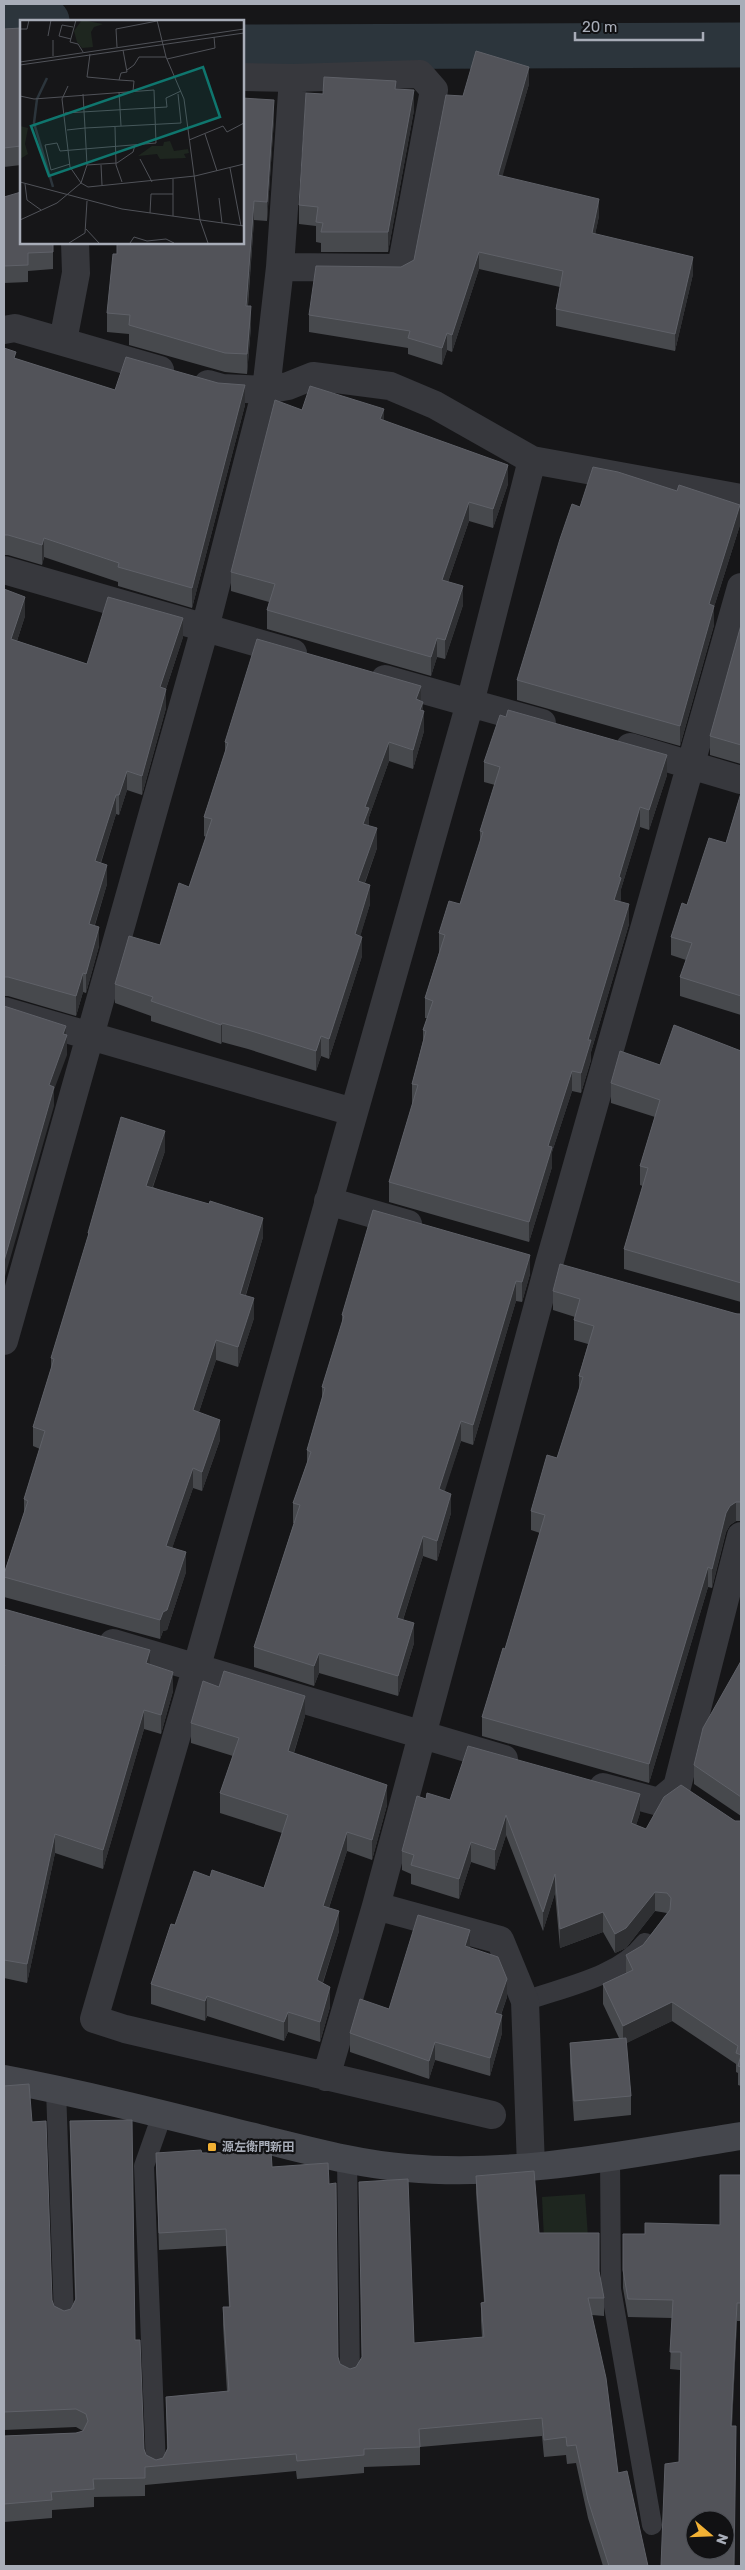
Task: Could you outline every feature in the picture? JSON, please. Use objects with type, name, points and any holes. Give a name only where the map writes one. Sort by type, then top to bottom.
[{"type":"street","points":[[244,77],[293,78],[420,74],[434,90],[401,268],[280,267]]},
{"type":"street","points":[[4,1341],[10,1292],[91,1036],[204,628],[266,390],[280,267],[293,78]]},
{"type":"street","points":[[63,342],[76,274],[75,244]]},
{"type":"street","points":[[4,330],[15,328],[222,388],[266,390],[288,386],[313,376],[390,386],[434,405],[532,460],[741,498]]},
{"type":"street","points":[[492,2115],[125,2030],[94,2019],[197,1666],[470,703],[532,460]]},
{"type":"street","points":[[4,570],[318,660]]},
{"type":"street","points":[[326,2077],[376,1906],[422,1736],[559,1266],[692,764],[741,588]]},
{"type":"street","points":[[366,673],[566,730]]},
{"type":"street","points":[[605,740],[692,764],[741,780]]},
{"type":"street","points":[[4,1011],[353,1112]]},
{"type":"street","points":[[328,1201],[434,1231]]},
{"type":"street","points":[[520,1255],[559,1266]]},
{"type":"street","points":[[575,1779],[659,1802],[685,1792],[741,1536]]},
{"type":"street","points":[[86,1636],[197,1666],[422,1736],[527,1766]]},
{"type":"street","points":[[376,1906],[500,1940],[525,2001],[531,2167]]},
{"type":"street","points":[[4,2079],[56,2089],[347,2159],[406,2168],[457,2170],[531,2167],[741,2136]]},
{"type":"lane","points":[[525,2001],[594,1977],[634,1957],[655,1929]]},
{"type":"lane","points":[[56,2089],[64,2317]]},
{"type":"lane","points":[[156,2466],[144,2166],[162,2115]]},
{"type":"lane","points":[[610,2156],[611,2289],[652,2526]]},
{"type":"lane","points":[[347,2159],[350,2375]]},
{"type":"shaded area","points":[[585,2194],[588,2237],[544,2240],[542,2197]]},
{"type":"building","points":[[20,28],[20,146],[4,148],[4,29]]},
{"type":"building","points":[[476,51],[529,67],[498,175],[599,199],[592,233],[693,257],[675,334],[556,309],[563,271],[479,252],[452,335],[447,333],[442,348],[408,338],[410,331],[309,315],[316,266],[401,267],[414,260],[446,95],[463,96]]},
{"type":"building","points":[[324,77],[396,81],[395,89],[414,90],[388,232],[321,232],[323,223],[316,222],[318,207],[299,205],[306,93],[323,94]]},
{"type":"building","points":[[244,98],[274,100],[267,202],[254,201],[246,306],[251,306],[247,354],[225,353],[129,325],[130,315],[107,313],[113,254],[117,254],[117,244],[244,244]]},
{"type":"building","points":[[20,192],[20,244],[53,244],[53,252],[28,253],[28,265],[4,266],[4,197]]},
{"type":"building","points":[[4,348],[16,352],[14,358],[115,390],[126,357],[218,383],[245,385],[192,588],[118,567],[119,563],[44,538],[42,545],[4,535]]},
{"type":"building","points":[[310,386],[384,409],[380,419],[508,465],[493,509],[469,502],[442,580],[463,586],[445,640],[437,638],[431,657],[267,610],[275,584],[231,572],[275,400],[302,410]]},
{"type":"building","points":[[593,467],[618,472],[677,491],[679,485],[740,505],[709,604],[714,606],[680,726],[517,680],[572,504],[580,507]]},
{"type":"building","points":[[4,589],[25,597],[11,639],[87,664],[108,597],[183,618],[160,687],[166,689],[142,776],[127,771],[119,795],[116,795],[95,861],[107,865],[89,924],[99,927],[86,974],[83,973],[76,996],[4,977]]},
{"type":"building","points":[[741,625],[741,745],[710,736]]},
{"type":"building","points":[[257,639],[421,686],[416,699],[423,702],[420,710],[424,711],[413,750],[389,742],[365,807],[369,808],[363,824],[377,828],[358,881],[370,885],[355,934],[362,937],[329,1039],[321,1036],[316,1051],[248,1030],[222,1023],[221,1025],[151,1001],[153,997],[115,984],[129,936],[160,945],[179,883],[189,887],[212,819],[204,817],[228,743],[225,742]]},
{"type":"building","points":[[508,710],[667,755],[649,810],[640,807],[619,877],[621,878],[614,900],[629,904],[588,1040],[591,1040],[581,1073],[572,1071],[548,1146],[552,1147],[529,1222],[389,1182],[418,1085],[412,1084],[426,1031],[423,1030],[433,1001],[425,998],[445,935],[439,933],[449,901],[460,904],[483,832],[480,831],[500,767],[484,762],[500,715],[506,717]]},
{"type":"building","points":[[741,793],[741,996],[680,977],[692,943],[671,937],[682,903],[687,905],[709,838],[726,843]]},
{"type":"building","points":[[4,1006],[66,1026],[63,1034],[67,1035],[49,1085],[54,1087],[4,1261]]},
{"type":"building","points":[[674,1025],[741,1051],[741,1283],[624,1249],[648,1168],[640,1166],[660,1100],[611,1083],[620,1051],[660,1065]]},
{"type":"building","points":[[121,1117],[165,1131],[146,1186],[209,1204],[210,1201],[263,1218],[240,1294],[254,1298],[238,1347],[216,1340],[193,1410],[220,1420],[202,1472],[193,1468],[166,1546],[186,1552],[167,1610],[163,1612],[160,1620],[4,1577],[28,1501],[24,1499],[45,1431],[33,1427],[54,1359],[51,1358],[89,1233]]},
{"type":"building","points":[[373,1210],[530,1255],[522,1282],[516,1281],[473,1425],[461,1421],[439,1489],[451,1494],[437,1541],[423,1536],[397,1618],[414,1623],[398,1676],[319,1653],[314,1666],[254,1647],[300,1505],[293,1503],[311,1452],[307,1450],[325,1388],[322,1387]]},
{"type":"building","points":[[560,1264],[741,1314],[741,1502],[736,1502],[730,1506],[726,1513],[712,1569],[708,1567],[649,1764],[482,1717],[503,1648],[505,1649],[545,1515],[531,1511],[547,1455],[557,1458],[583,1377],[579,1376],[594,1326],[574,1320],[580,1299],[553,1291]]},
{"type":"building","points":[[4,1609],[150,1650],[146,1663],[173,1672],[161,1715],[144,1710],[103,1850],[55,1834],[27,1964],[4,1960]]},
{"type":"building","points":[[741,1661],[741,1797],[694,1765],[703,1728]]},
{"type":"building","points":[[224,1671],[305,1696],[288,1751],[387,1785],[372,1840],[347,1832],[323,1906],[339,1911],[317,1980],[330,1987],[320,2022],[288,2012],[284,2022],[207,1996],[205,2001],[151,1984],[171,1924],[175,1925],[194,1871],[210,1877],[212,1870],[264,1888],[288,1815],[220,1793],[239,1738],[191,1723],[203,1681],[219,1687]]},
{"type":"building","points":[[468,1746],[640,1794],[631,1823],[646,1829],[664,1797],[681,1785],[735,1821],[741,1821],[741,2055],[736,2053],[738,2046],[672,2002],[623,2026],[603,1984],[633,1970],[626,1955],[643,1945],[670,1910],[671,1898],[667,1893],[655,1892],[626,1928],[615,1934],[603,1912],[560,1929],[555,1874],[543,1912],[506,1815],[495,1850],[471,1842],[459,1879],[411,1865],[414,1855],[402,1851],[417,1796],[426,1799],[427,1793],[450,1800]]},
{"type":"building","points":[[418,1915],[470,1930],[465,1946],[498,1957],[507,1979],[495,2013],[502,2015],[490,2058],[435,2042],[429,2061],[350,2033],[360,1999],[389,2009]]},
{"type":"building","points":[[626,2038],[631,2096],[574,2101],[570,2043]]},
{"type":"building","points":[[741,2055],[741,2067],[738,2066]]},
{"type":"building","points":[[29,2084],[32,2122],[46,2121],[52,2300],[54,2306],[64,2311],[71,2309],[76,2299],[70,2121],[132,2120],[135,2340],[140,2340],[144,2449],[146,2455],[156,2460],[163,2458],[168,2448],[166,2397],[229,2391],[223,2307],[230,2307],[226,2229],[159,2233],[156,2153],[201,2150],[202,2153],[271,2151],[272,2167],[328,2163],[329,2184],[336,2183],[338,2357],[340,2364],[350,2369],[356,2367],[362,2357],[359,2182],[408,2179],[414,2343],[484,2337],[481,2303],[485,2302],[476,2176],[534,2171],[539,2233],[599,2233],[599,2271],[604,2298],[588,2298],[606,2378],[618,2473],[627,2471],[648,2566],[609,2566],[588,2500],[576,2445],[567,2446],[566,2437],[544,2440],[542,2418],[419,2429],[420,2447],[364,2449],[364,2455],[297,2461],[296,2454],[145,2467],[145,2478],[93,2479],[94,2489],[51,2492],[52,2500],[4,2504],[4,2436],[76,2433],[83,2431],[88,2421],[86,2414],[76,2409],[4,2412],[4,2086]]},
{"type":"building","points":[[720,2175],[741,2175],[741,2303],[737,2303],[731,2426],[736,2426],[735,2510],[685,2510],[685,2560],[734,2560],[734,2566],[661,2566],[665,2464],[679,2462],[681,2352],[670,2352],[673,2300],[628,2299],[623,2270],[623,2234],[645,2234],[645,2223],[720,2225]]},
{"type":"waterway","points":[[4,16],[38,20]]},
{"type":"waterway","points":[[244,47],[741,45]]},
{"type":"place","name":"源左衛門新田","points":[[212,2147]]}]
